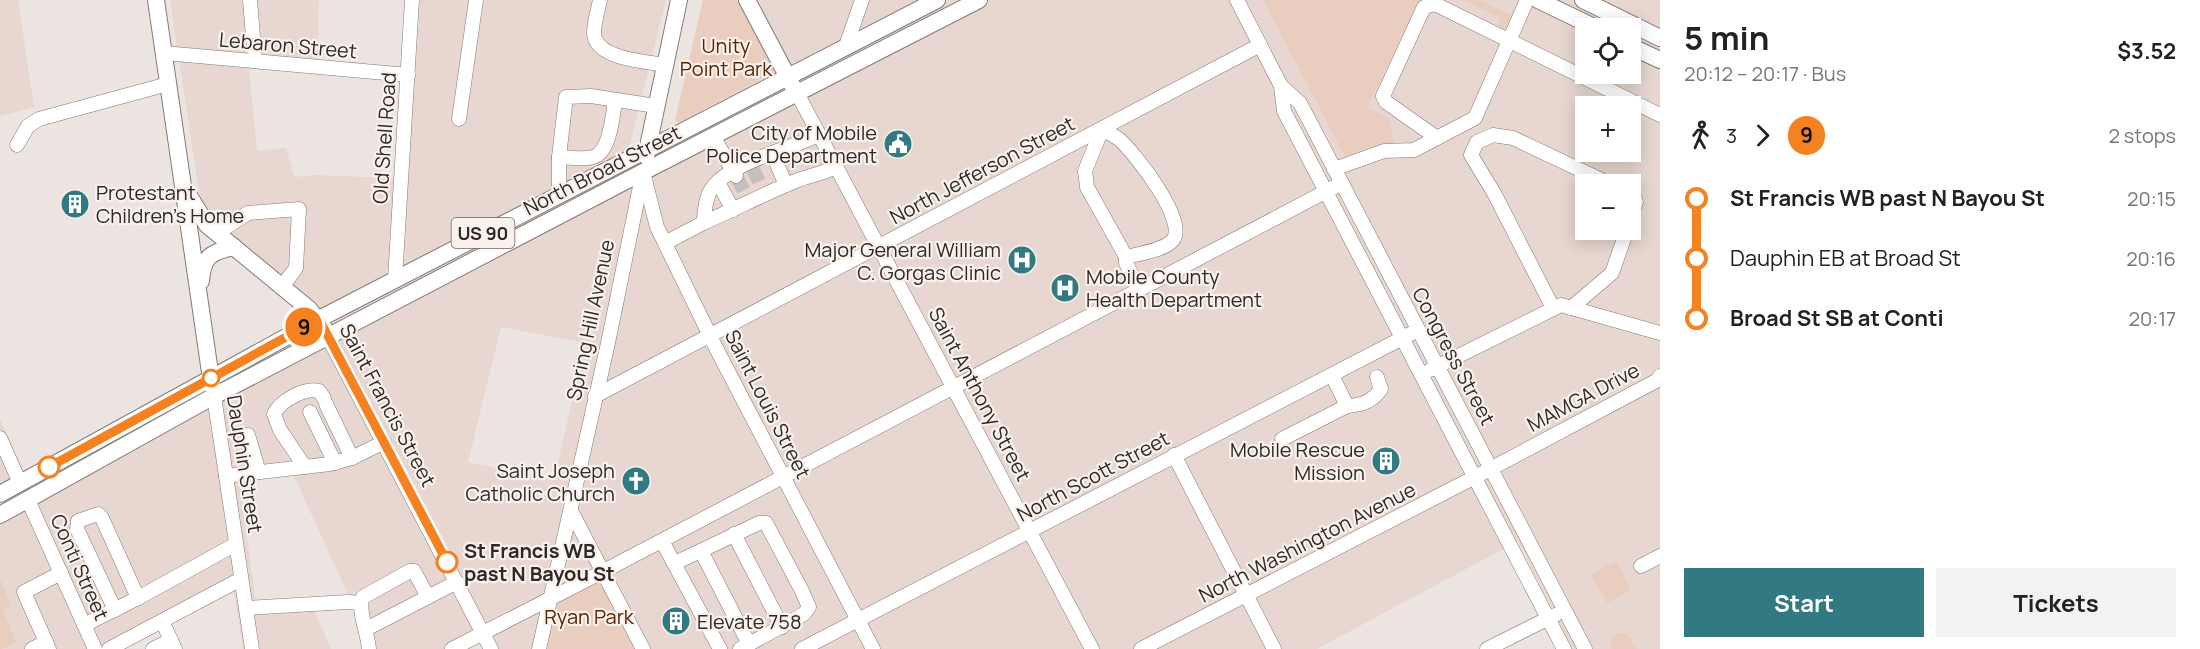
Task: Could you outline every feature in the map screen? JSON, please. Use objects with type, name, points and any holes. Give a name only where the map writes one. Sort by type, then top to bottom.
[{"type":"main road","name":"Dauphin Street","points":[[156,0],[214,396]]},
{"type":"main road","name":"Spring Hill Avenue","points":[[643,172],[679,0]]},
{"type":"main road","name":"Saint Anthony Street","points":[[747,0],[796,93]]},
{"type":"main road","name":"North Broad Street","points":[[211,378],[395,279],[937,0]]},
{"type":"main road","name":"North Broad Street","points":[[214,396],[979,0]]},
{"type":"main road","points":[[1538,0],[1575,18]]},
{"type":"main road","points":[[1583,0],[1660,38]]},
{"type":"main road","points":[[1641,51],[1660,60]]},
{"type":"main road","name":"Saint Francis Street","points":[[183,187],[207,225],[319,319],[328,337]]},
{"type":"main road","points":[[199,294],[202,268],[209,256],[234,247]]},
{"type":"main road","name":"US 90","points":[[0,494],[211,378]]},
{"type":"main road","name":"US 90","points":[[0,515],[214,396]]},
{"type":"street","points":[[250,0],[255,61]]},
{"type":"street","name":"Old Shell Road","points":[[395,279],[412,0]]},
{"type":"street","points":[[459,119],[476,0]]},
{"type":"street","points":[[600,0],[594,33],[597,45],[607,53],[665,65]]},
{"type":"street","points":[[846,46],[862,0]]},
{"type":"street","name":"Congress Street","points":[[1237,0],[1281,86],[1300,104],[1585,649]]},
{"type":"street","points":[[1334,170],[1384,151],[1414,150],[1474,118],[1527,0]]},
{"type":"street","points":[[1437,138],[1386,102],[1383,96],[1424,7],[1435,4],[1660,115]]},
{"type":"street","name":"North Jefferson Street","points":[[595,396],[1260,45]]},
{"type":"street","name":"Lebaron Street","points":[[164,53],[408,75]]},
{"type":"street","points":[[17,145],[28,126],[39,119],[168,84]]},
{"type":"street","name":"Congress Street","points":[[1281,86],[1284,111],[1564,649]]},
{"type":"street","name":"Saint Anthony Street","points":[[796,93],[1092,649]]},
{"type":"street","points":[[559,194],[566,97],[591,96],[656,106]]},
{"type":"street","points":[[561,148],[590,158],[598,156],[604,149],[615,100]]},
{"type":"street","points":[[1126,256],[1148,253],[1172,242],[1176,235],[1172,215],[1159,189],[1121,140],[1102,129],[1085,171],[1087,187],[1126,256],[1126,263],[1139,289]]},
{"type":"street","points":[[703,223],[708,194],[718,182],[772,153],[819,135]]},
{"type":"street","points":[[1553,308],[1494,193],[1471,155],[1477,142],[1493,135],[1513,138],[1589,174]]},
{"type":"street","points":[[713,136],[735,174]]},
{"type":"street","points":[[772,153],[786,185]]},
{"type":"street","points":[[665,243],[733,210],[748,198],[763,191],[810,175],[824,174],[836,167]]},
{"type":"street","name":"Saint Louis Street","points":[[643,172],[657,227],[710,337],[873,649]]},
{"type":"street","name":"Spring Hill Avenue","points":[[539,649],[571,511],[643,172]]},
{"type":"street","points":[[718,182],[733,210]]},
{"type":"street","points":[[452,649],[1342,183]]},
{"type":"street","points":[[217,233],[248,213],[299,209],[296,268],[282,287]]},
{"type":"street","points":[[1571,308],[1612,273],[1624,240]]},
{"type":"street","points":[[1421,374],[1560,305],[1660,333]]},
{"type":"street","name":"North Scott Street","points":[[802,649],[1418,330]]},
{"type":"street","name":"Saint Francis Street","points":[[328,337],[491,649]]},
{"type":"street","points":[[1332,375],[1347,406]]},
{"type":"street","name":"MAMGA Drive","points":[[1491,468],[1658,380],[1660,376]]},
{"type":"street","points":[[1282,439],[1347,406],[1361,405],[1375,397],[1381,389],[1377,377]]},
{"type":"street","points":[[305,466],[280,430],[274,414],[278,407],[313,389],[319,391],[325,401],[352,458]]},
{"type":"street","points":[[303,393],[335,462]]},
{"type":"street","name":"Dauphin Street","points":[[214,396],[252,649]]},
{"type":"street","points":[[248,435],[259,472]]},
{"type":"street","points":[[0,438],[20,483]]},
{"type":"street","points":[[226,476],[335,462],[352,458],[384,442]]},
{"type":"street","points":[[1174,455],[1274,649]]},
{"type":"street","name":"North Washington Avenue","points":[[1141,649],[1491,468]]},
{"type":"street","name":"Conti Street","points":[[28,500],[95,649]]},
{"type":"street","points":[[571,511],[643,649]]},
{"type":"street","points":[[116,610],[77,529],[78,521],[98,514],[102,518],[138,598]]},
{"type":"street","points":[[675,563],[759,522],[766,524],[809,608],[804,614],[745,646],[701,551]]},
{"type":"street","points":[[734,534],[782,627]]},
{"type":"street","points":[[662,541],[720,649]]},
{"type":"street","points":[[84,625],[116,610],[236,544]]},
{"type":"street","points":[[1641,566],[1660,556]]},
{"type":"street","points":[[369,649],[360,609],[363,597],[410,571],[414,571],[428,597]]},
{"type":"street","points":[[32,649],[48,646],[24,592],[61,573]]},
{"type":"street","points":[[109,649],[241,579]]},
{"type":"street","points":[[366,628],[457,582]]},
{"type":"street","points":[[246,608],[360,603]]},
{"type":"street","points":[[1487,649],[1565,610]]},
{"type":"street","points":[[153,649],[173,645],[162,621]]},
{"type":"shaded area","points":[[0,0],[18,0],[34,107],[0,116]]},
{"type":"shaded area","points":[[170,0],[319,0],[317,72],[249,69],[257,151],[286,148],[294,177],[316,175],[408,179],[420,0],[666,0],[628,152],[775,71],[791,68],[755,0],[1660,0],[1660,649],[1572,649],[1518,541],[1317,649],[484,649],[480,641],[465,649],[373,649],[293,474],[239,480],[256,603],[310,601],[331,649],[243,649],[234,591],[118,649],[0,649],[0,419],[25,474],[320,309],[228,235],[207,210],[199,192]],"holes":[[[501,327],[585,343],[554,480],[468,462]]]},
{"type":"green space","name":"Unity Point Park","points":[[703,0],[737,0],[775,71],[679,123],[675,120]]},
{"type":"green space","points":[[1263,0],[1419,0],[1367,108],[1389,118],[1394,144],[1369,147],[1346,158]]},
{"type":"green space","points":[[1463,0],[1479,0],[1513,16],[1508,27],[1503,31],[1497,26],[1500,18]]},
{"type":"green space","points":[[1616,561],[1631,590],[1607,603],[1591,574]]},
{"type":"green space","name":"Ryan Park","points":[[602,572],[643,649],[539,649],[551,598]]},
{"type":"green space","points":[[0,579],[11,605],[3,610],[16,642],[2,649],[0,649]]},
{"type":"green space","points":[[1618,633],[1626,634],[1631,638],[1631,644],[1637,649],[1612,649],[1611,640]]},
{"type":"tunnel","points":[[753,169],[761,186]]},
{"type":"tunnel","points":[[737,178],[746,194]]},
{"type":"bus line","name":"9","points":[[49,467],[319,319],[447,562]]},
{"type":"place","name":"City of Mobile Police Department","points":[[898,144]]},
{"type":"place","name":"Protestant Children's Home","points":[[75,204]]},
{"type":"place","name":"Major General William C. Gorgas Clinic","points":[[1022,260]]},
{"type":"place","name":"Mobile County Health Department","points":[[1065,288]]},
{"type":"place","name":"Mobile Rescue Mission","points":[[1386,461]]},
{"type":"place","name":"Saint Joseph Catholic Church","points":[[636,481]]},
{"type":"place","name":"St Francis WB past N Bayou St","points":[[447,562]]},
{"type":"place","name":"Elevate 758","points":[[676,621]]}]
